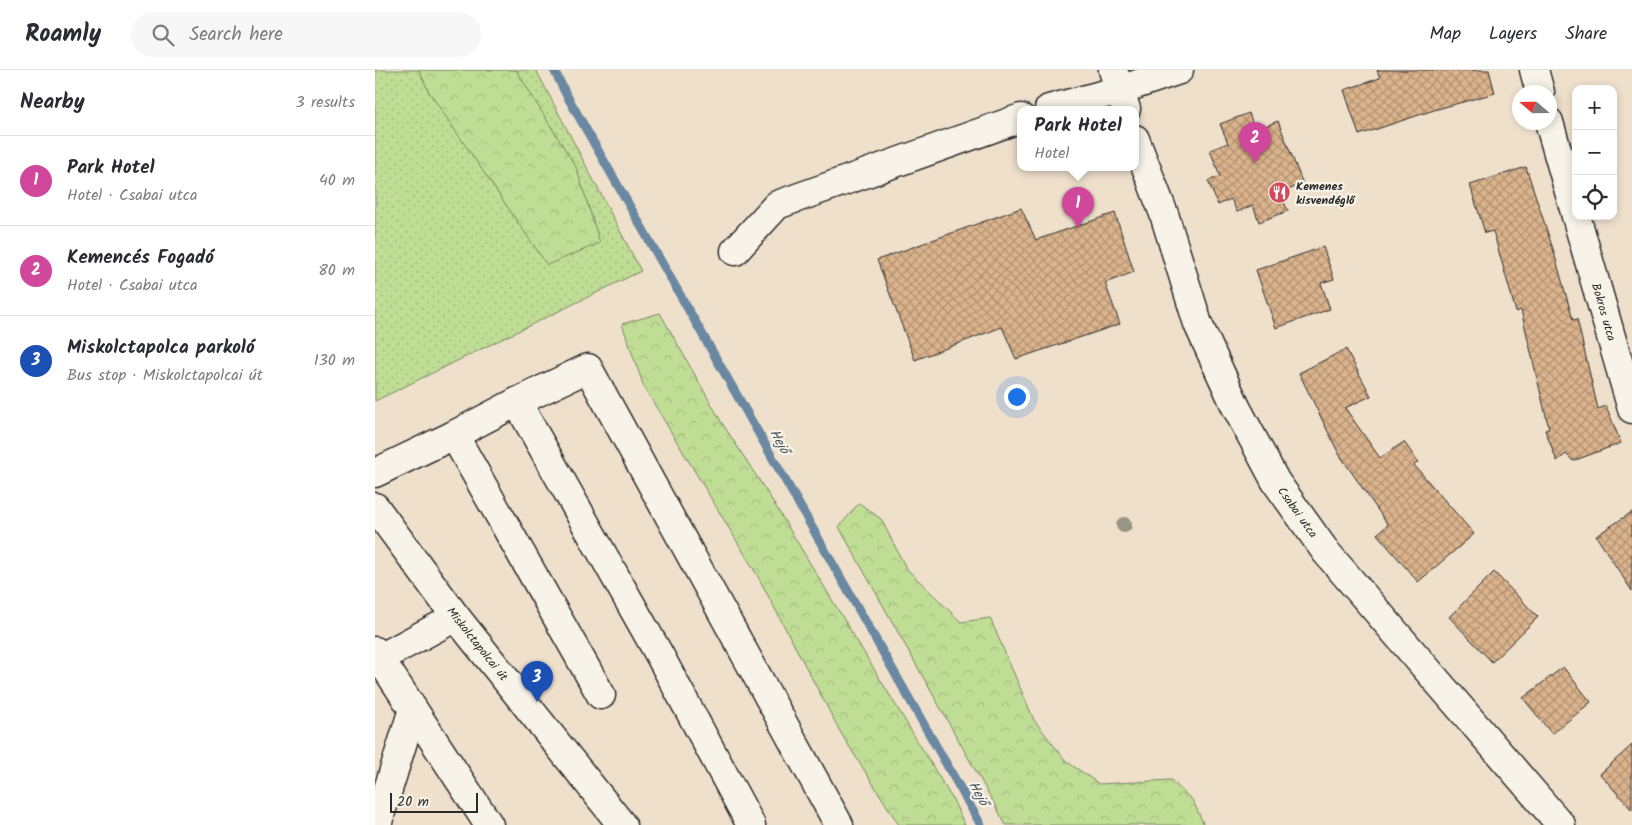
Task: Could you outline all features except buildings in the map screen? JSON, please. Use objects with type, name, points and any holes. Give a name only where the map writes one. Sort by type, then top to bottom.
[{"type":"street","points":[[1060,106],[1120,90],[1179,70]]},
{"type":"street","points":[[1534,70],[1538,85]]},
{"type":"street","points":[[735,251],[777,205],[1017,119]]},
{"type":"street","name":"Bokros utca","points":[[1551,130],[1572,202]]},
{"type":"street","name":"Csabai utca","points":[[1139,149],[1164,214],[1197,324],[1276,482],[1326,552],[1561,825]]},
{"type":"street","name":"Bokros utca","points":[[1577,220],[1632,409]]},
{"type":"street","points":[[375,473],[588,368],[839,825]]},
{"type":"street","points":[[517,402],[660,656],[751,825]]},
{"type":"street","points":[[454,435],[601,695]]},
{"type":"street","name":"Miskolctapolcai út","points":[[375,507],[456,617],[622,825]]},
{"type":"street","points":[[456,617],[377,657],[489,825]]},
{"type":"street","points":[[377,825],[413,709]]},
{"type":"green space","points":[[375,70],[536,70],[641,271],[375,401]]},
{"type":"green space","points":[[419,70],[516,70],[576,167],[600,243],[547,265],[429,92]]},
{"type":"green space","points":[[660,313],[722,423],[770,497],[953,800],[965,825],[899,825],[842,735],[756,573],[644,387],[622,324]]},
{"type":"green space","points":[[859,503],[881,519],[906,568],[961,622],[990,618],[1034,720],[1066,761],[1099,784],[1171,780],[1193,801],[1204,825],[1006,825],[839,527]]},
{"type":"waterway","name":"Hejő","points":[[554,70],[981,825]]},
{"type":"place","name":"Kemencés Fogadó","points":[[1255,163]]},
{"type":"place","name":"Kemenes kisvendéglő","points":[[1280,193]]},
{"type":"place","name":"Park Hotel","points":[[1078,228]]},
{"type":"place","name":"Miskolctapolca parkoló","points":[[537,702]]}]
